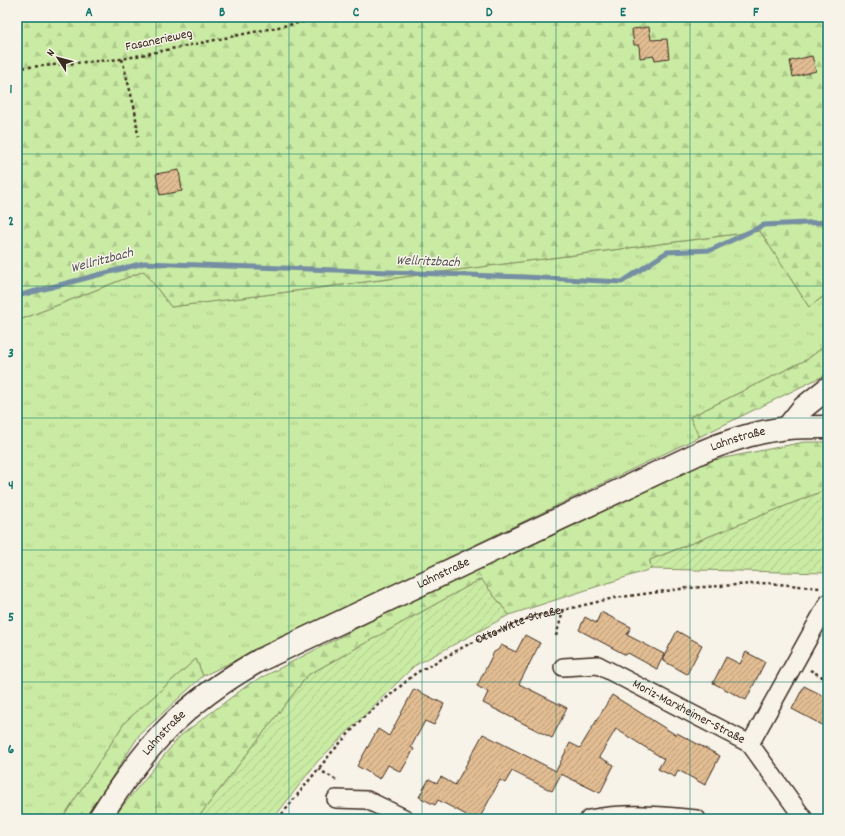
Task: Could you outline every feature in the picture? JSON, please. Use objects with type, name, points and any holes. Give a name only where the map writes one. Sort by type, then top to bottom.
[{"type":"main road","points":[[787,428],[803,408],[828,388]]},
{"type":"main road","name":"Lahnstraße","points":[[98,819],[136,764],[166,729],[199,699],[238,672],[260,660],[699,453],[737,439],[787,428],[828,427]]},
{"type":"street","points":[[750,744],[825,596]]},
{"type":"street","name":"Moriz-Marxheimer-Straße","points":[[563,668],[598,665],[750,744],[804,819]]},
{"type":"street","points":[[336,799],[367,800],[406,819]]},
{"type":"street","points":[[588,819],[634,814],[658,814],[697,819]]},
{"type":"path","name":"Fasanerieweg","points":[[17,68],[122,59],[327,17]]},
{"type":"path","points":[[122,59],[135,110],[138,137]]},
{"type":"path","name":"Otto-Witte-Straße","points":[[278,819],[337,746],[363,718],[416,673],[467,645],[522,621],[564,608],[614,598],[688,588],[768,583],[825,596]]},
{"type":"path","points":[[556,636],[564,608]]},
{"type":"green space","points":[[17,17],[828,17],[828,293],[809,307],[760,231],[171,307],[144,271],[17,321]]},
{"type":"green space","points":[[760,231],[809,307],[828,293],[828,343],[808,359],[690,417],[699,437],[203,676],[196,659],[125,722],[62,819],[17,819],[17,321],[144,271],[171,307]]},
{"type":"green space","points":[[828,343],[828,372],[823,376],[699,437],[690,417],[808,359]]},
{"type":"green space","points":[[804,442],[828,442],[828,489],[650,560],[651,569],[509,615],[481,579],[308,675],[197,819],[112,819],[180,736],[249,684],[371,621],[709,461]]},
{"type":"green space","points":[[828,489],[828,573],[651,569],[650,560]]},
{"type":"green space","points":[[481,579],[509,615],[414,666],[317,762],[273,819],[197,819],[308,675]]},
{"type":"green space","points":[[196,659],[203,676],[140,734],[85,819],[62,819],[125,722]]},
{"type":"building","points":[[649,27],[651,40],[667,39],[669,58],[655,60],[654,56],[640,58],[639,45],[634,45],[632,29]]},
{"type":"building","points":[[812,56],[816,71],[793,77],[790,61]]},
{"type":"building","points":[[179,170],[182,191],[160,195],[156,174]]},
{"type":"building","points":[[601,612],[631,627],[627,635],[664,654],[657,669],[628,653],[626,655],[579,630],[585,617],[596,623]]},
{"type":"building","points":[[677,631],[702,645],[687,674],[662,660]]},
{"type":"building","points":[[525,635],[540,643],[519,684],[567,708],[552,738],[483,703],[488,692],[477,686],[494,652],[498,650],[501,645],[516,652]]},
{"type":"building","points":[[746,652],[765,662],[746,700],[713,683],[726,657],[740,664]]},
{"type":"building","points":[[804,686],[828,698],[828,728],[792,709]]},
{"type":"building","points":[[414,689],[444,704],[434,725],[425,721],[411,747],[414,749],[401,772],[388,765],[380,779],[357,766],[378,729],[389,736]]},
{"type":"building","points":[[612,695],[676,735],[677,733],[720,756],[705,785],[678,770],[675,777],[658,769],[664,759],[616,729],[599,757],[614,765],[600,793],[561,774],[552,791],[512,771],[505,783],[500,780],[479,819],[474,819],[438,800],[435,805],[419,797],[429,779],[437,783],[441,777],[455,785],[483,734],[556,771],[570,743],[580,748]]},
{"type":"waterway","name":"Wellritzbach","points":[[17,296],[144,263],[622,282],[667,252],[711,250],[764,225],[828,222]]}]
